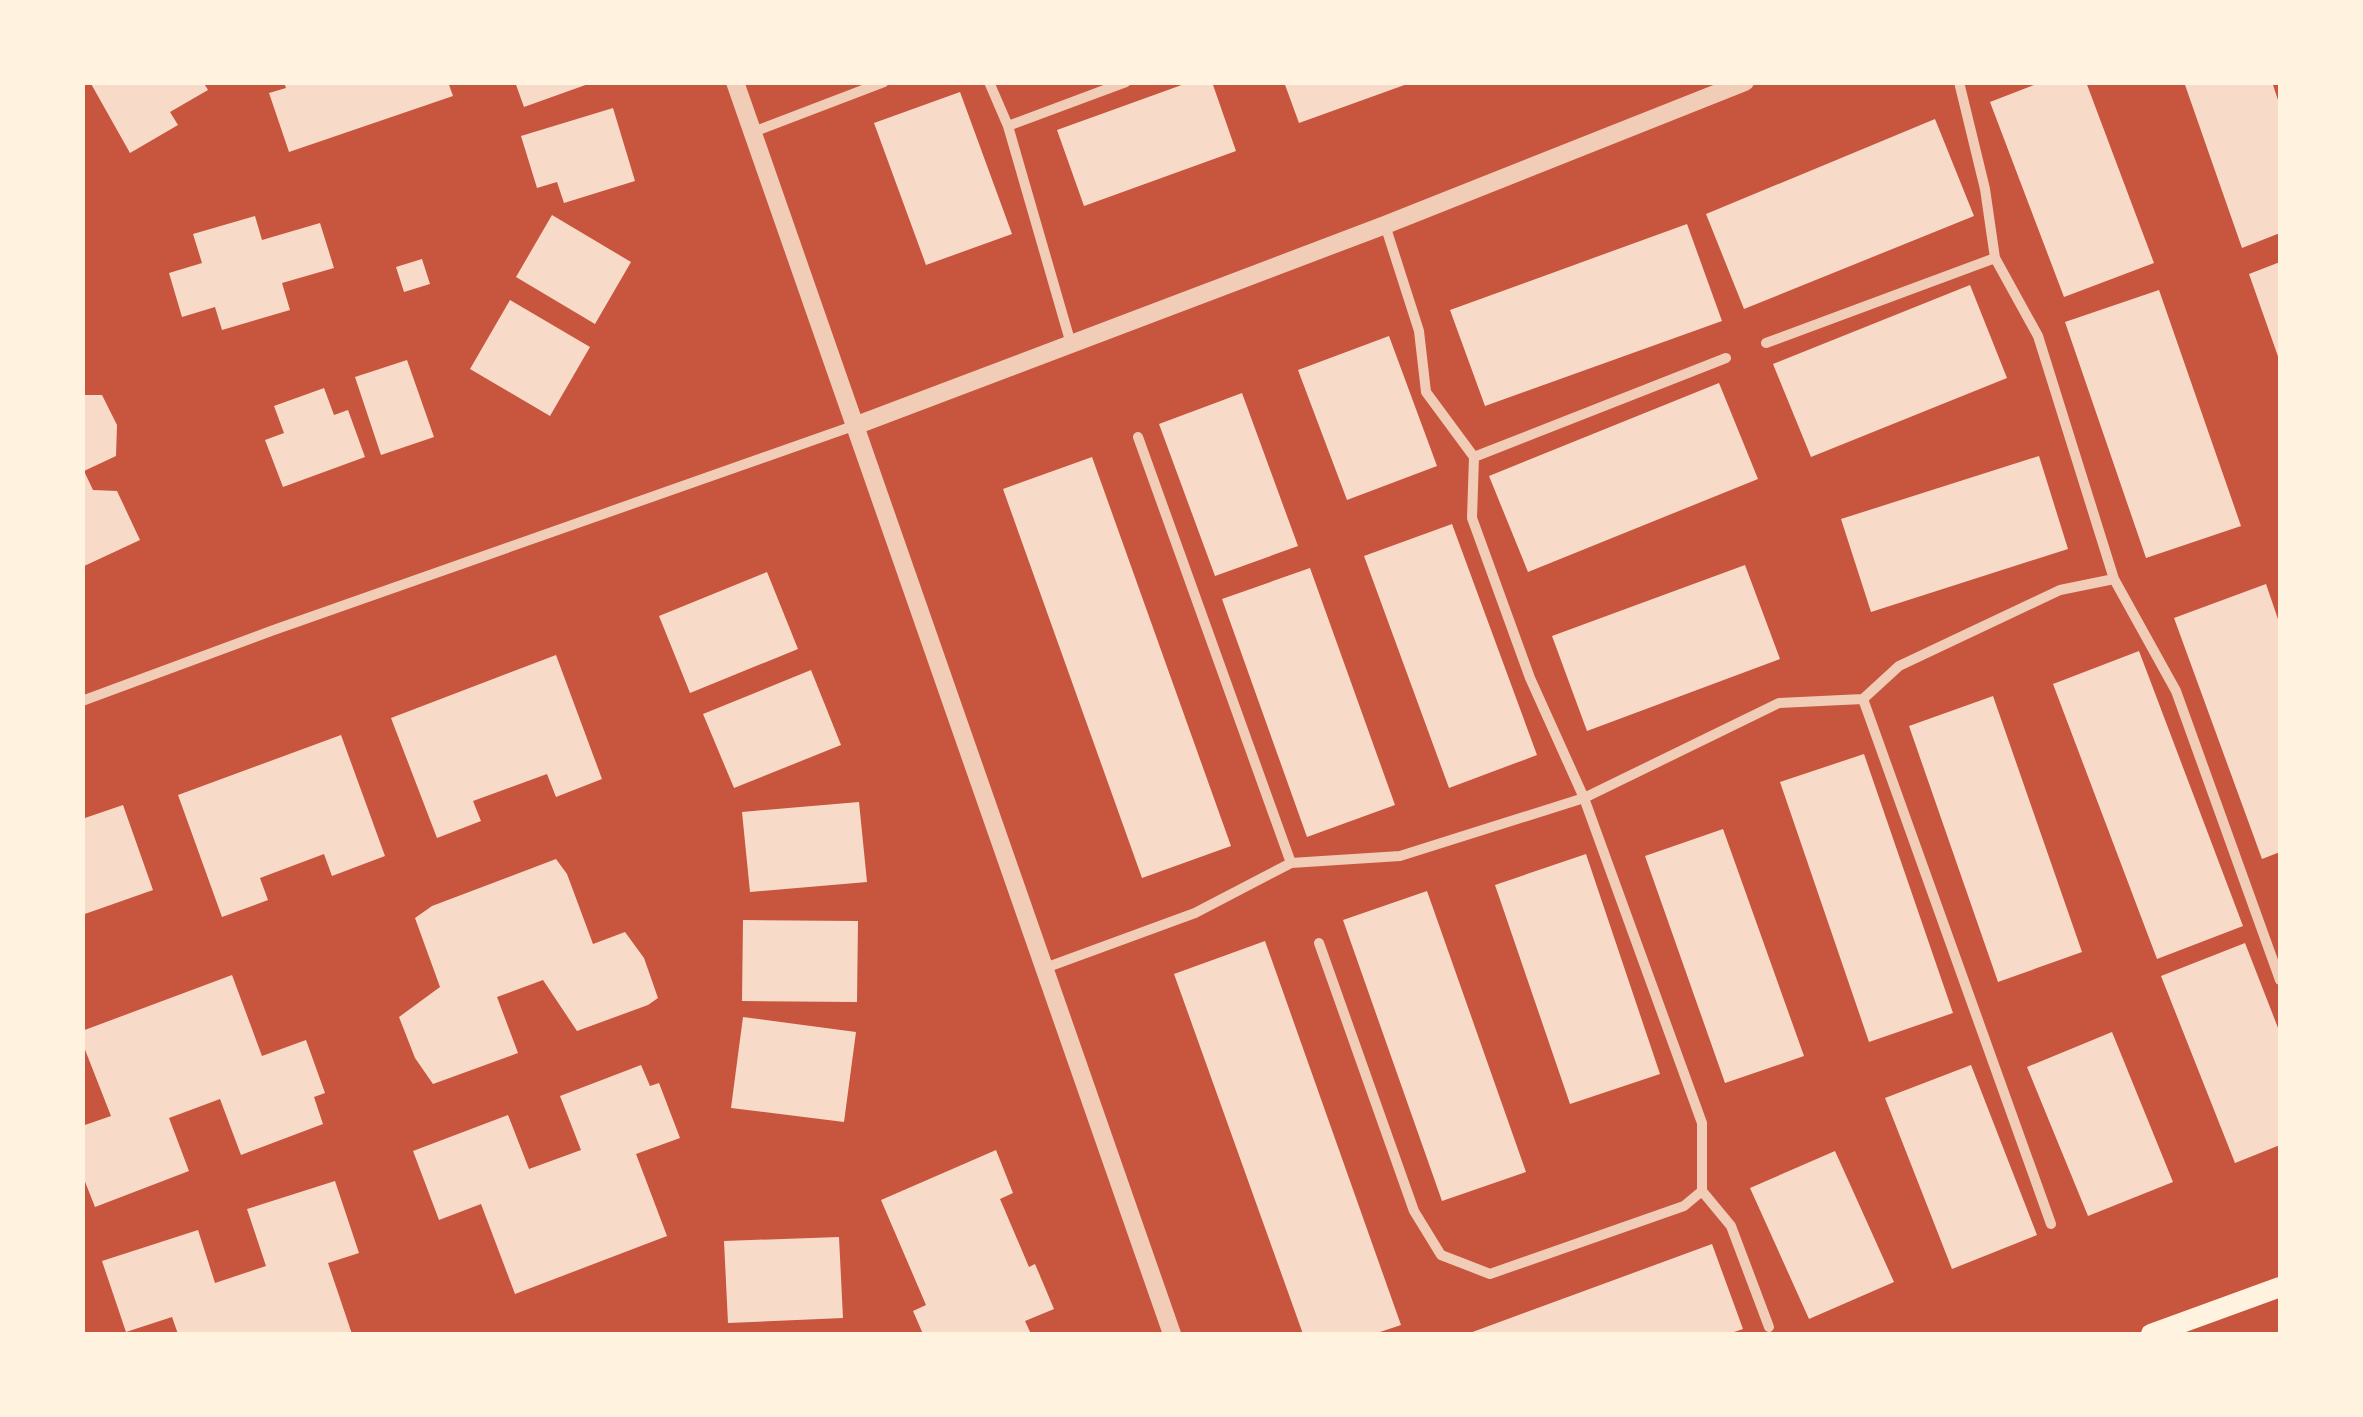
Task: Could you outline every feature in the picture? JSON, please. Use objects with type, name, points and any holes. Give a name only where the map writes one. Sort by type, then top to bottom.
[{"type":"main road","points":[[2150,1334],[2280,1287]]},
{"type":"street","points":[[735,82],[1172,1334]]},
{"type":"street","points":[[753,132],[884,82]]},
{"type":"street","points":[[988,82],[1008,126],[1071,344]]},
{"type":"street","points":[[1008,126],[1126,82]]},
{"type":"street","points":[[82,701],[857,425],[1745,82]]},
{"type":"street","points":[[1959,82],[1985,189],[1995,258],[2038,336],[2114,578],[2176,691],[2280,980]]},
{"type":"street","points":[[1385,224],[1419,331],[1426,392],[1474,457],[1472,518],[1530,678],[1584,798],[1702,1122],[1702,1191],[1731,1226],[1769,1326]]},
{"type":"street","points":[[1766,343],[1995,258]]},
{"type":"street","points":[[1474,457],[1726,358]]},
{"type":"street","points":[[1138,437],[1291,863]]},
{"type":"street","points":[[1045,968],[1194,913],[1291,863],[1400,856],[1584,798],[1779,703],[1863,698],[1900,666],[2060,590],[2114,578]]},
{"type":"street","points":[[1863,698],[2051,1224]]},
{"type":"street","points":[[1319,943],[1414,1212],[1441,1255],[1490,1274],[1684,1206],[1702,1191]]},
{"type":"building","points":[[90,82],[203,82],[208,90],[170,112],[178,125],[130,153]]},
{"type":"building","points":[[284,82],[448,82],[453,96],[289,152],[269,93],[286,88]]},
{"type":"building","points":[[515,82],[591,82],[591,83],[524,107]]},
{"type":"building","points":[[1190,82],[1212,82],[1236,151],[1084,206],[1057,130]]},
{"type":"building","points":[[1284,82],[1410,82],[1410,83],[1299,123]]},
{"type":"building","points":[[2042,82],[2086,82],[2154,263],[2064,297],[1990,102]]},
{"type":"building","points":[[2184,82],[2272,82],[2280,106],[2280,233],[2242,248]]},
{"type":"building","points":[[960,92],[1012,234],[926,265],[874,123]]},
{"type":"building","points":[[613,108],[635,181],[564,203],[557,182],[537,188],[521,136]]},
{"type":"building","points":[[1935,119],[1974,216],[1744,309],[1706,214]]},
{"type":"building","points":[[552,215],[631,262],[595,324],[516,277]]},
{"type":"building","points":[[255,216],[262,240],[320,223],[334,268],[282,283],[290,310],[222,330],[215,307],[182,317],[169,273],[202,263],[193,234]]},
{"type":"building","points":[[1687,224],[1722,321],[1485,406],[1450,310]]},
{"type":"building","points":[[422,259],[430,284],[404,292],[396,267]]},
{"type":"building","points":[[2280,262],[2280,362],[2249,274]]},
{"type":"building","points":[[1970,285],[2007,378],[1811,457],[1773,364]]},
{"type":"building","points":[[2159,290],[2241,526],[2146,558],[2065,322]]},
{"type":"building","points":[[510,300],[590,347],[550,416],[470,369]]},
{"type":"building","points":[[1389,336],[1437,466],[1347,500],[1298,370]]},
{"type":"building","points":[[407,360],[434,437],[381,455],[355,377]]},
{"type":"building","points":[[1719,383],[1758,479],[1528,572],[1489,476]]},
{"type":"building","points":[[324,388],[334,415],[348,410],[365,457],[283,487],[265,440],[284,433],[274,406]]},
{"type":"building","points":[[1242,393],[1298,546],[1215,576],[1159,424]]},
{"type":"building","points":[[82,395],[102,395],[117,425],[116,456],[84,471],[93,490],[117,491],[140,540],[82,567]]},
{"type":"building","points":[[2039,456],[2068,549],[1871,612],[1841,519]]},
{"type":"building","points":[[1092,457],[1231,846],[1142,878],[1003,489]]},
{"type":"building","points":[[1452,524],[1537,755],[1449,788],[1364,556]]},
{"type":"building","points":[[1745,565],[1780,659],[1587,731],[1552,636]]},
{"type":"building","points":[[1310,568],[1395,805],[1307,837],[1222,599]]},
{"type":"building","points":[[767,572],[798,649],[690,693],[659,616]]},
{"type":"building","points":[[2266,584],[2280,625],[2280,852],[2262,859],[2174,618]]},
{"type":"building","points":[[2139,651],[2243,926],[2157,959],[2053,684]]},
{"type":"building","points":[[556,655],[602,779],[556,797],[547,774],[473,801],[481,821],[437,838],[391,718]]},
{"type":"building","points":[[811,670],[841,745],[734,788],[703,714]]},
{"type":"building","points":[[1993,696],[2082,952],[1998,982],[1909,726]]},
{"type":"building","points":[[341,735],[385,856],[332,876],[324,854],[260,878],[268,900],[222,917],[178,795]]},
{"type":"building","points":[[1864,754],[1953,1013],[1869,1042],[1780,782]]},
{"type":"building","points":[[859,802],[867,882],[750,892],[742,812]]},
{"type":"building","points":[[123,805],[153,890],[82,915],[82,819]]},
{"type":"building","points":[[1723,829],[1804,1056],[1725,1083],[1645,856]]},
{"type":"building","points":[[1586,854],[1660,1074],[1570,1104],[1495,885]]},
{"type":"building","points":[[556,859],[567,874],[593,944],[625,932],[644,958],[658,998],[577,1031],[543,980],[497,997],[518,1053],[433,1084],[415,1058],[399,1017],[440,987],[415,918],[432,906]]},
{"type":"building","points":[[1427,891],[1526,1172],[1442,1201],[1343,920]]},
{"type":"building","points":[[743,920],[858,921],[857,1002],[742,1001]]},
{"type":"building","points":[[1265,941],[1401,1325],[1374,1334],[1303,1334],[1174,974]]},
{"type":"building","points":[[2245,943],[2280,1033],[2280,1145],[2235,1163],[2161,976]]},
{"type":"building","points":[[232,975],[262,1056],[306,1040],[325,1093],[314,1097],[323,1124],[241,1155],[220,1099],[169,1118],[189,1171],[95,1207],[82,1174],[82,1126],[111,1116],[82,1042],[82,1031]]},
{"type":"building","points":[[743,1017],[856,1032],[844,1122],[731,1108]]},
{"type":"building","points":[[2112,1032],[2173,1182],[2088,1216],[2027,1067]]},
{"type":"building","points":[[641,1065],[650,1086],[659,1083],[680,1138],[636,1154],[667,1236],[515,1294],[481,1204],[439,1220],[413,1151],[508,1115],[529,1169],[581,1150],[560,1096]]},
{"type":"building","points":[[1971,1065],[2037,1235],[1952,1269],[1885,1098]]},
{"type":"building","points":[[996,1150],[1013,1193],[1000,1199],[1029,1267],[1035,1264],[1054,1309],[1025,1321],[1031,1334],[923,1334],[913,1311],[926,1305],[881,1200]]},
{"type":"building","points":[[1835,1151],[1894,1282],[1809,1319],[1750,1188]]},
{"type":"building","points":[[335,1181],[359,1253],[328,1263],[352,1334],[178,1334],[172,1317],[126,1332],[102,1261],[198,1230],[215,1283],[266,1266],[247,1209]]},
{"type":"building","points":[[839,1237],[843,1318],[728,1323],[724,1241]]},
{"type":"building","points":[[1712,1244],[1743,1329],[1728,1334],[1467,1334]]}]
